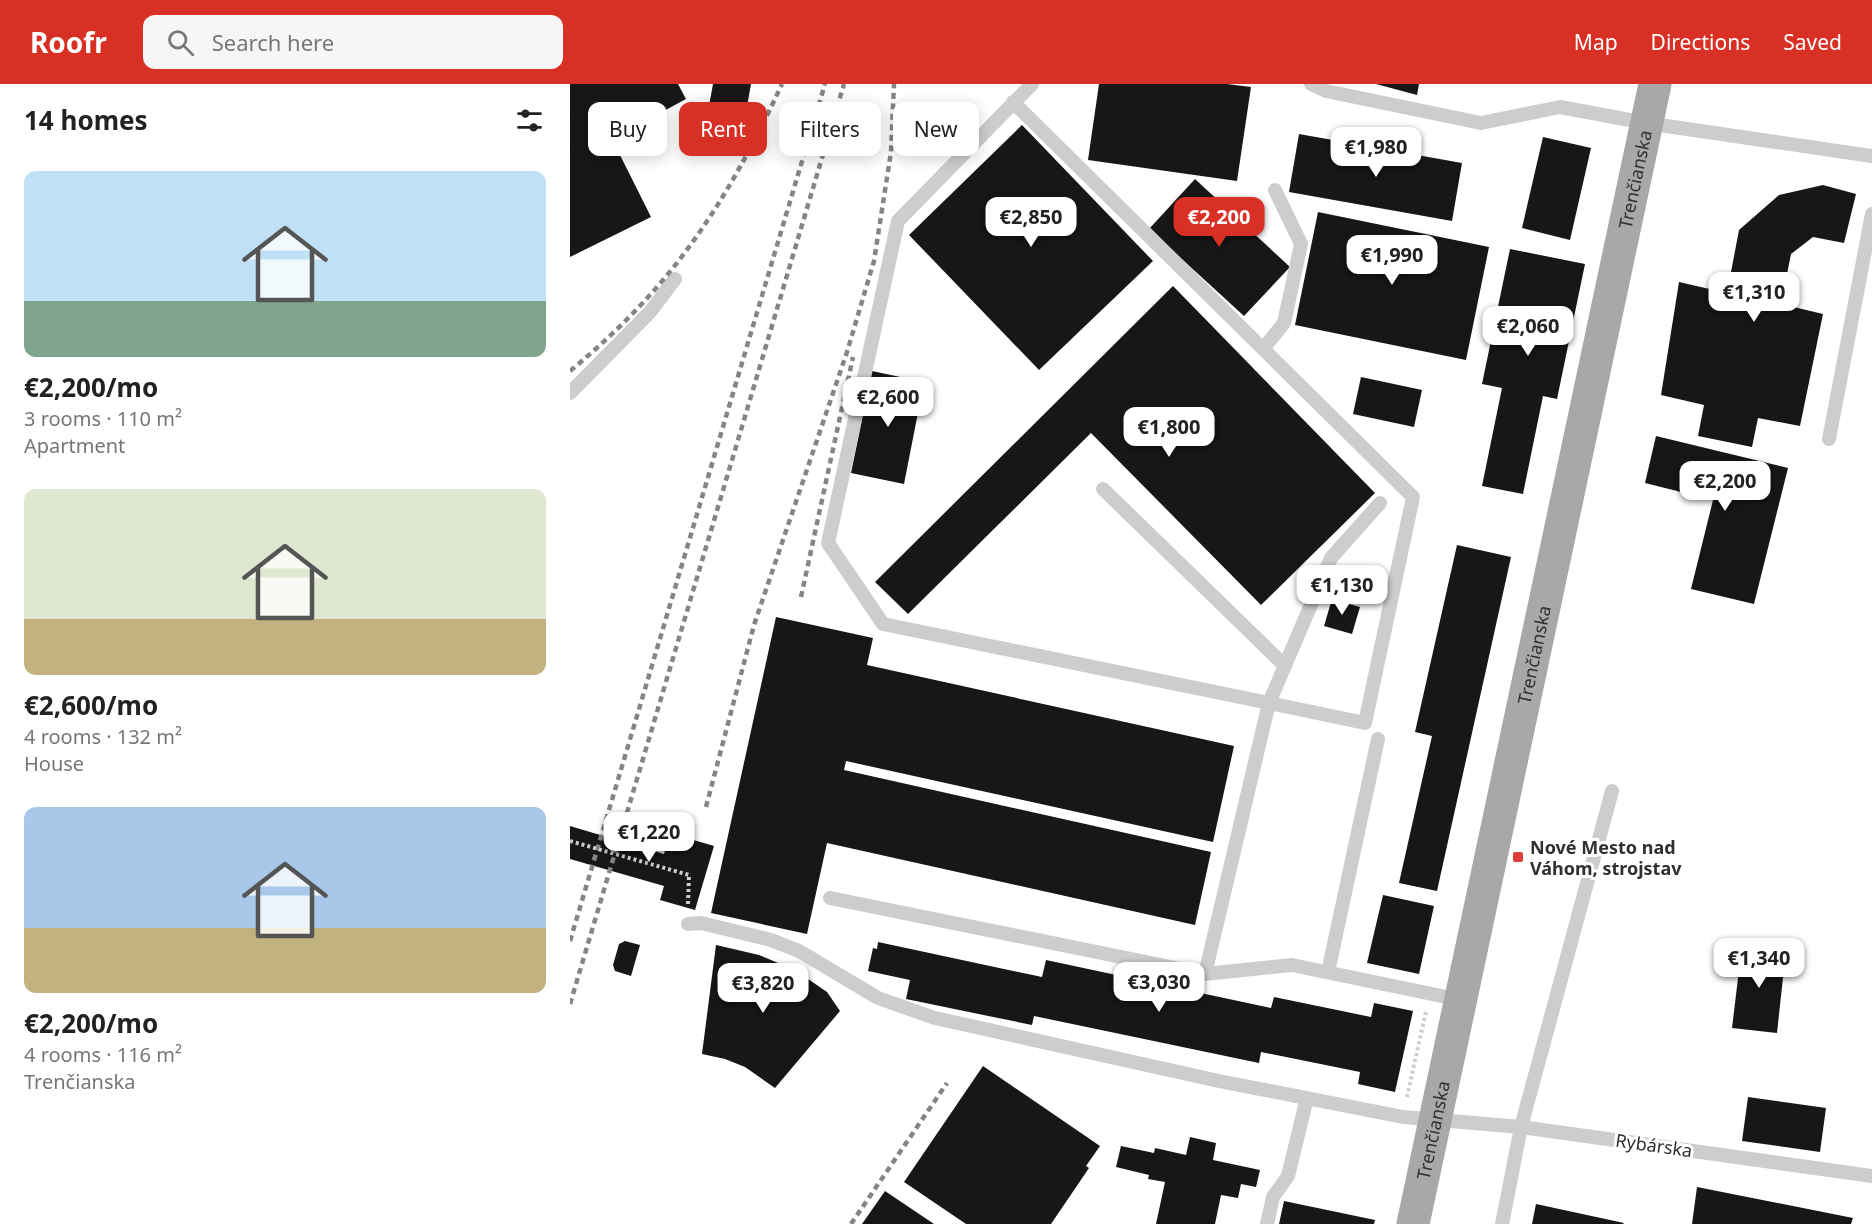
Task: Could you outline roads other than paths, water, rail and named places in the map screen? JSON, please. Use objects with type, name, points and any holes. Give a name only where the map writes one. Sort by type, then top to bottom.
[{"type":"main road","name":"Trenčianska","points":[[1413,1224],[1654,84]]},
{"type":"lane","points":[[1013,102],[1413,497],[1365,723],[883,624],[828,543],[898,221],[1013,102],[1032,84]]},
{"type":"lane","points":[[1311,84],[1326,91],[1481,123],[1560,107],[1646,123],[1872,156]]},
{"type":"lane","points":[[1263,349],[1284,323],[1301,244],[1275,190]]},
{"type":"lane","points":[[1829,439],[1872,214]]},
{"type":"lane","points":[[570,393],[650,312],[675,279]]},
{"type":"lane","points":[[1103,489],[1285,666]]},
{"type":"lane","points":[[1204,974],[1269,703],[1331,558],[1380,502]]},
{"type":"lane","points":[[1328,972],[1378,739]]},
{"type":"lane","points":[[1502,1224],[1521,1127],[1612,791]]},
{"type":"lane","points":[[830,898],[1204,974],[1292,965],[1461,1000]]},
{"type":"lane","name":"Rybárska","points":[[688,924],[701,923],[771,940],[799,951],[878,998],[935,1018],[1307,1098],[1403,1117],[1521,1127],[1872,1176]]},
{"type":"lane","points":[[1267,1224],[1273,1197],[1288,1176],[1307,1098]]},
{"type":"railway","points":[[570,371],[639,307],[694,241],[740,168],[782,84]]},
{"type":"railway","points":[[570,941],[825,84]]},
{"type":"railway","points":[[570,1004],[844,84]]},
{"type":"railway","points":[[706,807],[754,625],[847,352],[874,261],[891,152],[894,84]]},
{"type":"railway","points":[[801,597],[853,357]]},
{"type":"railway","points":[[851,1224],[947,1083]]},
{"type":"place","name":"Nové Mesto nad Váhom, strojstav","points":[[1518,857]]}]
